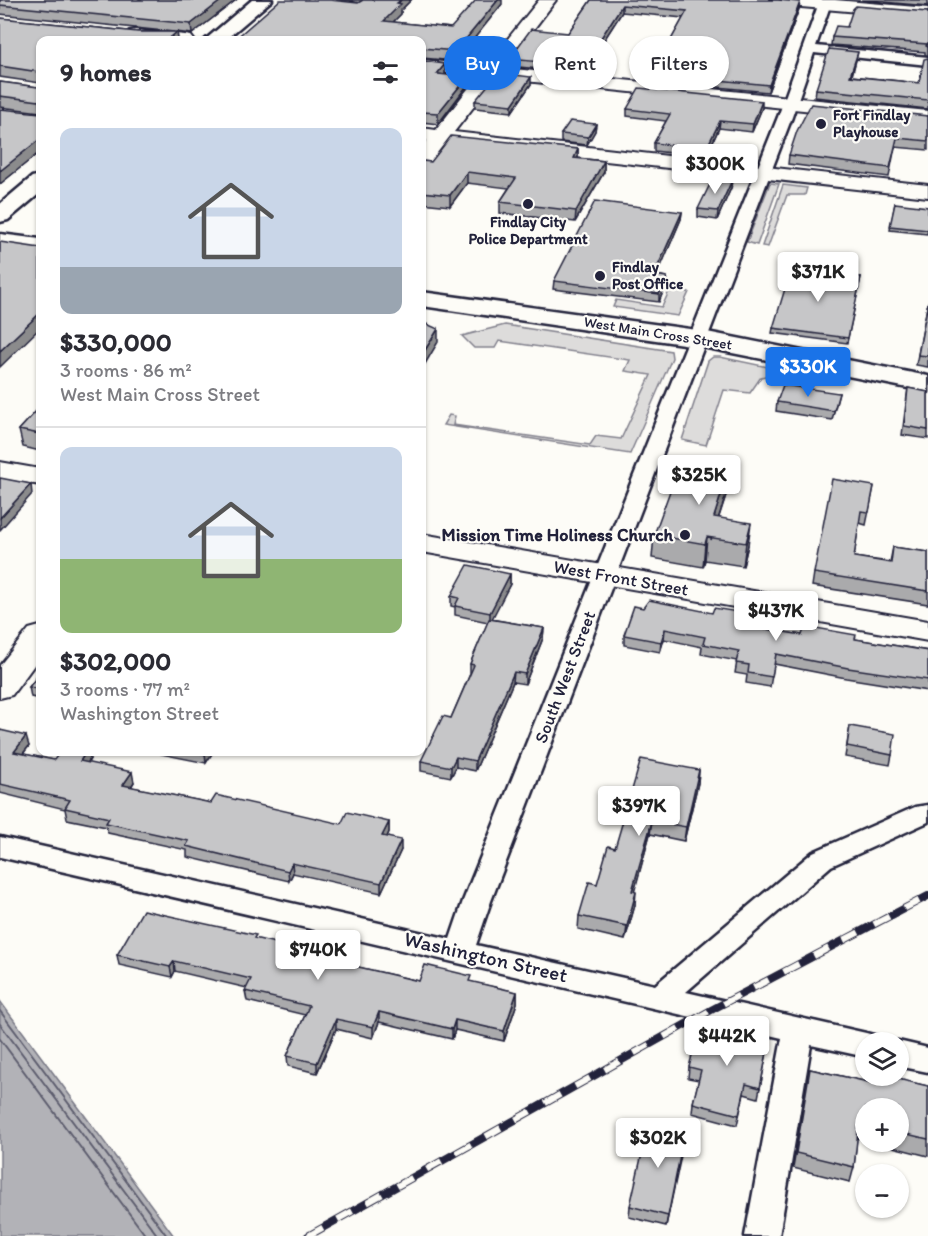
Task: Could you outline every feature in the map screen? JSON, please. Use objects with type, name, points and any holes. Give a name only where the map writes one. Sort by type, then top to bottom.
[{"type":"main road","points":[[219,36],[263,0]]},
{"type":"main road","points":[[0,215],[36,185]]},
{"type":"main road","points":[[0,241],[36,246]]},
{"type":"main road","name":"West Main Cross Street","points":[[426,300],[697,338],[928,384]]},
{"type":"street","points":[[520,36],[549,0]]},
{"type":"street","points":[[778,0],[825,2],[928,13]]},
{"type":"street","name":"South West Street","points":[[460,952],[477,901],[790,103],[825,2]]},
{"type":"street","points":[[121,34],[142,36]]},
{"type":"street","points":[[810,49],[928,61]]},
{"type":"street","points":[[426,65],[444,67]]},
{"type":"street","points":[[521,75],[928,117]]},
{"type":"street","points":[[431,135],[475,90]]},
{"type":"street","points":[[431,135],[928,191]]},
{"type":"street","points":[[0,470],[36,476]]},
{"type":"street","name":"West Front Street","points":[[426,544],[928,631]]},
{"type":"street","points":[[0,687],[36,641]]},
{"type":"street","points":[[661,997],[822,859],[924,813]]},
{"type":"street","name":"Washington Street","points":[[0,847],[855,1042]]},
{"type":"street","points":[[762,1236],[799,1028]]},
{"type":"street","points":[[909,1056],[928,1060]]},
{"type":"shaded area","points":[[770,183],[779,184],[757,245],[747,242]]},
{"type":"shaded area","points":[[783,185],[807,188],[805,195],[787,195],[768,247],[762,246]]},
{"type":"shaded area","points":[[670,289],[689,292],[678,316],[613,307],[616,300],[662,307]]},
{"type":"shaded area","points":[[505,325],[671,351],[672,358],[630,454],[443,425],[449,415],[455,416],[453,425],[590,445],[596,436],[621,439],[651,375],[625,371],[630,360],[499,341],[495,348],[474,348],[462,336]]},
{"type":"shaded area","points":[[713,357],[811,376],[806,378],[761,377],[750,393],[724,390],[706,445],[682,440],[708,361]]},
{"type":"water","points":[[0,1001],[8,1012],[174,1236],[0,1236]]},
{"type":"building","points":[[0,0],[222,0],[191,24],[0,5]]},
{"type":"building","points":[[280,0],[330,0],[358,3],[363,0],[401,0],[397,3],[401,4],[384,21],[451,28],[476,0],[498,0],[468,36],[444,36],[444,50],[426,48],[426,36],[239,36]]},
{"type":"building","points":[[591,0],[800,2],[769,85],[729,81],[729,36],[673,36],[687,11],[622,5],[602,36],[533,36],[533,61],[521,60],[521,43],[531,29],[568,33]]},
{"type":"building","points":[[856,6],[928,12],[928,47],[927,44],[832,37],[836,26],[847,27]]},
{"type":"building","points":[[0,18],[138,32],[177,32],[172,36],[36,36],[36,72],[0,66]]},
{"type":"building","points":[[829,49],[858,52],[850,76],[919,83],[924,59],[928,58],[928,100],[816,89]]},
{"type":"building","points":[[426,62],[444,64],[437,74],[444,75],[444,90],[457,90],[438,113],[426,112]]},
{"type":"building","points":[[521,76],[531,77],[512,105],[475,101],[484,90],[521,90]]},
{"type":"building","points":[[0,82],[36,87],[36,101],[0,96]]},
{"type":"building","points":[[638,90],[762,101],[753,124],[720,121],[706,149],[654,143],[670,114],[627,109]]},
{"type":"building","points":[[811,104],[928,116],[928,141],[897,138],[890,168],[789,155],[797,131]]},
{"type":"building","points":[[0,109],[36,113],[36,142],[0,171]]},
{"type":"building","points":[[570,121],[596,124],[588,137],[561,134]]},
{"type":"building","points":[[451,136],[578,149],[574,158],[604,161],[576,211],[500,202],[516,178],[467,172],[450,195],[426,192],[426,161],[431,162]]},
{"type":"building","points":[[713,178],[732,180],[718,211],[698,209]]},
{"type":"building","points":[[595,201],[682,212],[654,275],[667,277],[659,294],[554,281]]},
{"type":"building","points":[[895,203],[928,207],[928,230],[890,226]]},
{"type":"building","points":[[0,242],[36,247],[36,317],[0,351]]},
{"type":"building","points":[[791,269],[861,277],[848,338],[773,328]]},
{"type":"building","points":[[928,302],[928,356],[918,355]]},
{"type":"building","points":[[426,324],[438,329],[426,348]]},
{"type":"building","points":[[783,385],[839,393],[834,411],[777,402]]},
{"type":"building","points":[[908,388],[928,392],[928,430],[904,426]]},
{"type":"building","points":[[36,411],[36,433],[19,430]]},
{"type":"building","points":[[682,458],[730,466],[714,517],[751,523],[746,543],[707,537],[705,544],[654,535]]},
{"type":"building","points":[[0,478],[31,484],[0,518]]},
{"type":"building","points":[[832,479],[874,486],[869,512],[861,511],[854,557],[891,563],[893,547],[928,552],[928,591],[814,573]]},
{"type":"building","points":[[468,565],[510,574],[490,613],[455,606],[459,598],[451,596]]},
{"type":"building","points":[[649,600],[712,613],[714,608],[744,613],[741,625],[802,635],[805,626],[856,635],[855,639],[928,651],[928,680],[776,654],[772,677],[748,673],[749,665],[736,663],[739,651],[703,644],[705,637],[665,629],[661,642],[624,635],[634,606],[643,608]]},
{"type":"building","points":[[489,619],[544,628],[525,674],[514,672],[475,761],[456,757],[451,767],[421,761],[423,756],[426,756],[426,751],[443,716],[451,718],[474,665],[470,664]]},
{"type":"building","points":[[36,678],[36,688],[29,687]]},
{"type":"building","points":[[850,726],[895,734],[892,755],[847,746]]},
{"type":"building","points":[[0,730],[26,736],[14,752],[54,760],[57,756],[83,756],[80,761],[132,772],[123,785],[211,803],[216,795],[341,824],[347,812],[389,822],[382,836],[401,840],[381,883],[292,863],[288,871],[186,846],[189,841],[106,823],[109,818],[65,808],[70,800],[0,784]]},
{"type":"building","points":[[641,759],[699,770],[686,827],[652,821],[632,891],[636,892],[627,926],[579,916],[589,882],[597,884],[608,846],[615,848]]},
{"type":"building","points":[[143,910],[256,935],[254,938],[322,954],[320,958],[419,981],[425,965],[471,976],[469,981],[517,992],[504,1031],[455,1020],[452,1029],[379,1012],[373,1027],[336,1019],[317,1063],[287,1056],[309,1006],[245,991],[251,979],[174,961],[170,967],[117,955]]},
{"type":"building","points":[[700,1024],[769,1042],[760,1088],[746,1084],[739,1115],[693,1103],[701,1070],[689,1067]]},
{"type":"building","points":[[810,1069],[855,1079],[855,1086],[909,1086],[909,1082],[928,1086],[928,1139],[909,1135],[909,1098],[855,1098],[854,1167],[796,1153]]},
{"type":"building","points":[[649,1123],[685,1131],[668,1216],[630,1206]]},
{"type":"railway","points":[[308,1236],[713,1009],[928,896]]},
{"type":"place","name":"Fort Findlay Playhouse","points":[[821,124]]},
{"type":"place","name":"Findlay City Police Department","points":[[528,204]]},
{"type":"place","name":"Findlay Post Office","points":[[600,276]]},
{"type":"place","name":"Mission Time Holiness Church","points":[[685,535]]}]
